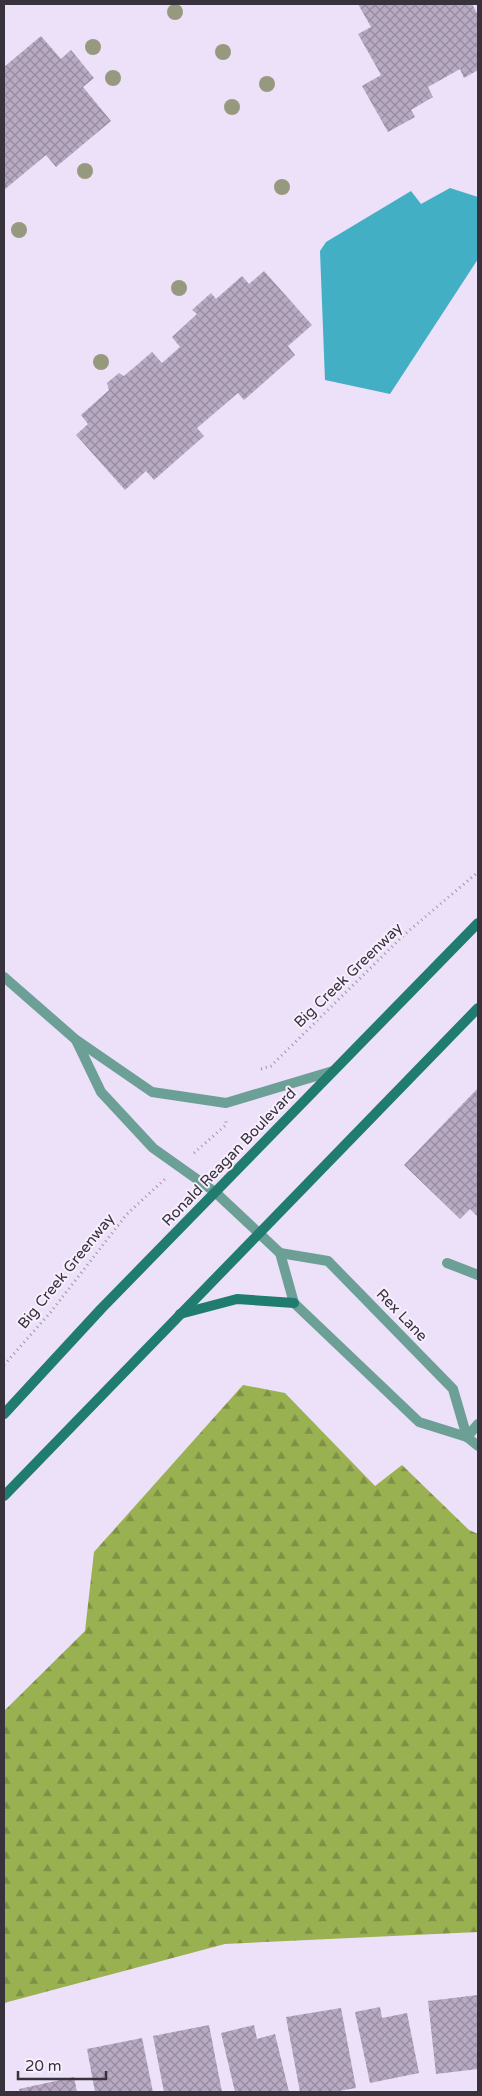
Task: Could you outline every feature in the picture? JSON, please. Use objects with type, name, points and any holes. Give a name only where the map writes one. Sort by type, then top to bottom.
[{"type":"main road","name":"Ronald Reagan Boulevard","points":[[4,1414],[101,1309],[478,923]]},
{"type":"main road","points":[[4,1496],[478,1008]]},
{"type":"main road","points":[[179,1314],[236,1299],[294,1302]]},
{"type":"street","points":[[4,977],[75,1039],[152,1092],[226,1103],[333,1071]]},
{"type":"street","points":[[75,1039],[101,1092],[153,1148],[215,1192],[280,1253],[294,1302],[418,1422],[467,1437],[478,1446]]},
{"type":"street","name":"Rex Lane","points":[[280,1253],[328,1261],[453,1389],[467,1437]]},
{"type":"street","points":[[448,1263],[478,1275]]},
{"type":"street","points":[[467,1437],[478,1424]]},
{"type":"path","name":"Big Creek Greenway","points":[[253,1072],[271,1066],[404,935],[478,872]]},
{"type":"path","name":"Big Creek Greenway","points":[[4,1365],[50,1313],[126,1214]]},
{"type":"green space","points":[[243,1385],[285,1393],[375,1486],[402,1465],[469,1530],[478,1534],[478,1932],[225,1944],[4,2003],[4,1711],[85,1631],[94,1552]]},
{"type":"water","points":[[450,188],[478,197],[478,259],[390,394],[325,380],[320,251],[326,242],[411,191],[421,204]]},
{"type":"building","points":[[358,4],[472,4],[478,15],[478,70],[464,78],[460,69],[428,87],[433,97],[411,110],[415,117],[388,132],[362,86],[381,75],[358,34],[371,27]]},
{"type":"building","points":[[41,36],[61,59],[71,50],[94,78],[83,87],[111,121],[56,167],[46,155],[4,190],[4,67]]},
{"type":"building","points":[[264,271],[312,325],[288,346],[295,355],[244,400],[238,393],[197,428],[204,436],[154,480],[146,471],[125,490],[76,435],[88,424],[81,415],[109,390],[107,383],[119,373],[124,376],[152,352],[162,363],[180,347],[172,337],[197,314],[192,310],[211,293],[216,299],[242,276],[249,284]]},
{"type":"building","points":[[478,1088],[478,1217],[470,1209],[460,1219],[404,1165]]},
{"type":"building","points":[[478,1995],[478,2069],[436,2074],[428,2001]]},
{"type":"building","points":[[380,2007],[382,2018],[407,2013],[419,2073],[370,2083],[355,2012]]},
{"type":"building","points":[[341,2008],[356,2088],[333,2092],[300,2092],[286,2017]]},
{"type":"building","points":[[209,2025],[222,2092],[164,2092],[153,2036]]},
{"type":"building","points":[[254,2025],[257,2039],[275,2034],[289,2092],[235,2092],[221,2033]]},
{"type":"building","points":[[142,2038],[153,2092],[95,2092],[87,2049]]},
{"type":"building","points":[[74,2077],[77,2092],[20,2092],[19,2089]]}]
